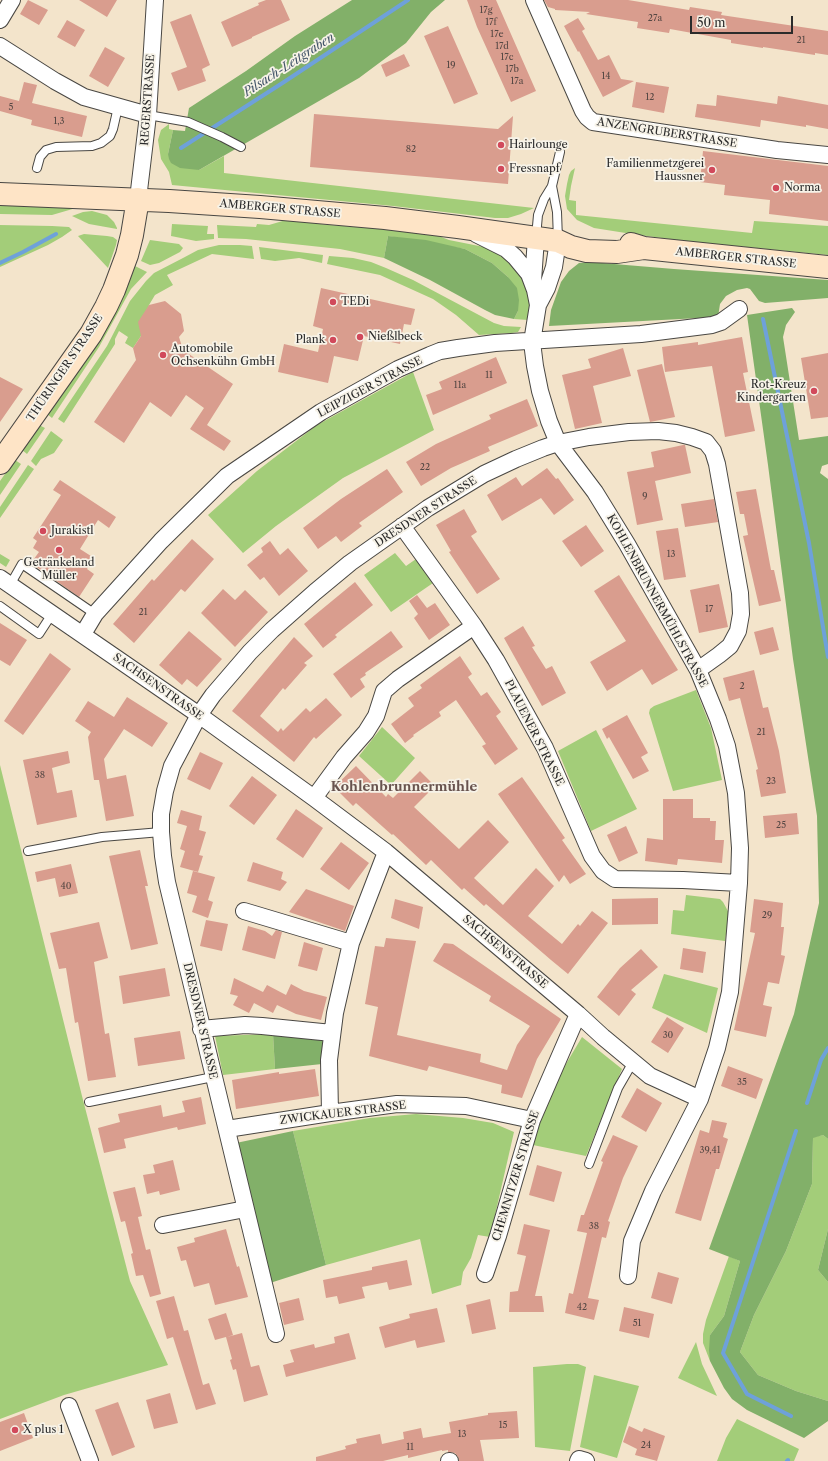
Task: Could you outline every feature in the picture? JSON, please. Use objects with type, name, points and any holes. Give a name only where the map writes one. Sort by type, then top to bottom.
[{"type":"main road","name":"AMBERGER STRASSE","points":[[0,194],[138,199],[260,207],[386,218],[558,241],[571,247],[587,251],[618,252],[644,248],[828,267]]},
{"type":"main road","name":"THÜRINGER STRASSE","points":[[0,463],[70,365],[103,314],[114,290],[126,255],[132,235],[138,199]]},
{"type":"street","points":[[0,20],[12,0]]},
{"type":"street","name":"REGERSTRASSE","points":[[138,199],[148,115],[155,0]]},
{"type":"street","name":"ANZENGRUBERSTRASSE","points":[[534,0],[583,112],[594,122],[769,149],[828,155]]},
{"type":"street","points":[[0,46],[84,98],[148,115]]},
{"type":"street","name":"KOHLENBRUNNERMÜHLSTRASSE","points":[[458,227],[506,249],[524,266],[533,281]]},
{"type":"street","name":"KOHLENBRUNNERMÜHLSTRASSE","points":[[536,238],[533,281],[538,305]]},
{"type":"street","name":"KOHLENBRUNNERMÜHLSTRASSE","points":[[558,241],[554,267],[547,288],[538,305],[532,342],[540,391],[549,421],[558,443],[595,492],[627,544],[698,670],[718,719],[726,746],[736,793],[740,848],[739,883],[730,992],[717,1048],[700,1099],[653,1191],[632,1241],[628,1276]]},
{"type":"street","name":"LEIPZIGER STRASSE","points":[[82,634],[95,614],[161,541],[227,476],[321,412],[398,369],[440,351],[495,343],[532,342],[642,334],[712,325],[721,322],[739,310]]},
{"type":"street","name":"DRESDNER STRASSE","points":[[276,1334],[166,882],[161,832],[161,814],[165,790],[172,766],[199,715],[213,695],[272,630],[350,563],[440,500],[484,474],[516,458],[558,443],[629,432],[658,431],[676,433],[706,442],[713,451],[722,485],[740,593],[741,614],[738,631],[730,646],[698,670]]},
{"type":"street","name":"PLAUENER STRASSE","points":[[402,526],[474,626],[496,660],[528,716],[551,761],[592,856],[604,871],[615,879],[739,883]]},
{"type":"street","name":"SACHSENSTRASSE","points":[[3,581],[199,715],[386,852],[650,1076],[700,1099]]},
{"type":"street","points":[[314,798],[366,732],[376,716],[384,692],[398,679],[474,626]]},
{"type":"street","points":[[330,1113],[329,1060],[332,1033],[351,943],[386,852]]},
{"type":"street","points":[[244,911],[351,943]]},
{"type":"street","name":"CHEMNITZER STRASSE","points":[[485,1274],[498,1236],[532,1120],[578,1014]]},
{"type":"street","points":[[201,1029],[262,1026],[332,1033]]},
{"type":"street","name":"ZWICKAUER STRASSE","points":[[227,1129],[397,1104],[466,1106],[532,1120]]},
{"type":"street","points":[[163,1225],[245,1209]]},
{"type":"street","points":[[68,1406],[90,1461]]},
{"type":"street","points":[[578,1461],[579,1459],[586,1461]]},
{"type":"lane","points":[[37,168],[40,157],[46,150],[56,146],[92,146],[101,143],[110,136],[118,106]]},
{"type":"lane","points":[[148,115],[180,120],[222,137],[240,147]]},
{"type":"lane","name":"KOHLENBRUNNERMÜHLSTRASSE","points":[[536,238],[540,208],[552,186],[560,152]]},
{"type":"lane","name":"KOHLENBRUNNERMÜHLSTRASSE","points":[[552,186],[557,212],[558,241]]},
{"type":"lane","points":[[3,581],[22,564],[95,614]]},
{"type":"lane","points":[[0,606],[40,634],[52,614]]},
{"type":"lane","points":[[28,851],[102,837],[161,832]]},
{"type":"lane","points":[[589,1164],[618,1088],[633,1062]]},
{"type":"lane","points":[[89,1102],[213,1077]]},
{"type":"green space","points":[[352,0],[445,0],[431,12],[406,43],[359,78],[199,170],[180,168],[171,163],[168,154],[173,130],[185,131],[189,108],[246,71],[295,36]]},
{"type":"green space","points":[[169,124],[169,129],[173,130],[168,154],[199,170],[224,156],[224,173],[534,208],[508,218],[495,218],[393,206],[172,185],[169,172],[161,159],[158,140],[161,130]]},
{"type":"green space","points":[[575,168],[569,200],[576,201],[576,215],[752,233],[754,221],[828,226],[828,255],[685,241],[594,228],[577,220],[567,209],[565,196],[567,184],[571,171]]},
{"type":"green space","points":[[0,205],[76,208],[52,215],[0,214]]},
{"type":"green space","points":[[92,211],[107,215],[114,222],[117,229],[89,224],[72,216],[83,212]]},
{"type":"green space","points":[[286,220],[436,235],[449,240],[489,248],[505,256],[521,276],[528,291],[530,302],[528,320],[514,319],[518,311],[508,277],[492,263],[465,249],[388,236],[384,258],[340,249],[246,239],[218,238],[217,225],[256,227],[257,224],[269,225]]},
{"type":"green space","points":[[172,224],[208,226],[207,234],[214,234],[214,239],[196,241],[171,236]]},
{"type":"green space","points":[[0,225],[69,227],[72,230],[48,245],[0,267]]},
{"type":"green space","points":[[84,234],[113,237],[117,240],[108,268],[78,236]]},
{"type":"green space","points":[[388,236],[426,240],[465,249],[492,263],[508,277],[517,288],[519,300],[518,311],[514,319],[495,315],[430,280],[384,258]]},
{"type":"green space","points":[[150,240],[179,244],[183,248],[180,252],[159,263],[150,265],[141,261]]},
{"type":"green space","points":[[219,245],[252,246],[254,259],[212,254],[167,275],[173,285],[155,295],[149,305],[141,336],[133,348],[125,343],[128,337],[119,331],[115,339],[115,344],[64,423],[58,419],[107,346],[130,301],[146,281],[154,273],[198,250]]},
{"type":"green space","points":[[259,247],[323,255],[322,263],[299,258],[275,261],[261,259]]},
{"type":"green space","points":[[329,256],[353,258],[371,262],[413,280],[494,323],[504,326],[521,327],[518,332],[479,335],[456,315],[433,299],[380,275],[327,264]]},
{"type":"green space","points":[[590,262],[828,280],[828,298],[765,303],[759,301],[750,289],[747,288],[737,290],[726,296],[720,304],[718,317],[549,326],[551,310],[561,282],[569,271],[579,263]]},
{"type":"green space","points":[[135,266],[147,272],[131,289],[99,347],[52,418],[47,414],[126,289]]},
{"type":"green space","points":[[792,308],[795,312],[786,325],[783,337],[799,440],[828,436],[828,464],[822,466],[820,473],[828,479],[828,1139],[823,1135],[813,1138],[812,1184],[786,1251],[754,1315],[740,1352],[758,1375],[796,1391],[828,1401],[828,1421],[804,1438],[747,1410],[732,1399],[724,1388],[710,1361],[709,1350],[710,1335],[724,1316],[740,1261],[709,1249],[794,1014],[819,903],[817,816],[793,659],[747,315]]},
{"type":"green space","points":[[413,372],[434,430],[343,478],[276,526],[243,553],[208,515],[257,471],[317,425]]},
{"type":"green space","points":[[39,425],[45,428],[27,454],[22,450]]},
{"type":"green space","points":[[51,431],[63,440],[54,453],[41,459],[36,466],[31,461]]},
{"type":"green space","points":[[15,460],[21,464],[0,495],[0,481]]},
{"type":"green space","points":[[28,465],[34,469],[0,518],[0,507]]},
{"type":"green space","points":[[395,553],[406,566],[416,559],[433,583],[391,612],[364,575]]},
{"type":"green space","points":[[0,554],[10,560],[6,567],[0,563]]},
{"type":"green space","points":[[696,690],[711,728],[722,780],[673,791],[649,713],[650,709],[654,706]]},
{"type":"green space","points":[[382,727],[415,758],[391,785],[359,756]]},
{"type":"green space","points":[[596,730],[637,809],[591,831],[558,751]]},
{"type":"green space","points":[[0,765],[82,1096],[130,1281],[168,1365],[64,1395],[0,1419]]},
{"type":"green space","points":[[686,895],[720,899],[723,902],[729,913],[725,941],[671,934],[673,910],[684,911]]},
{"type":"green space","points":[[664,974],[718,988],[707,1033],[652,1008]]},
{"type":"green space","points":[[273,1034],[275,1069],[223,1075],[215,1036]]},
{"type":"green space","points":[[273,1034],[324,1037],[322,1064],[275,1069]]},
{"type":"green space","points":[[582,1037],[622,1069],[586,1156],[533,1145],[538,1123],[554,1084]]},
{"type":"green space","points":[[416,1114],[463,1118],[493,1123],[514,1132],[490,1237],[478,1235],[471,1258],[463,1272],[461,1285],[432,1294],[420,1239],[326,1265],[293,1131],[370,1118]]},
{"type":"green space","points":[[293,1131],[326,1265],[270,1283],[236,1143]]},
{"type":"green space","points":[[823,1135],[828,1139],[828,1229],[818,1270],[828,1282],[828,1401],[796,1391],[758,1375],[740,1352],[754,1315],[786,1251],[812,1184],[813,1137]]},
{"type":"green space","points":[[828,1229],[828,1282],[818,1270]]},
{"type":"green space","points":[[729,1256],[740,1261],[724,1316],[710,1335],[710,1361],[703,1343],[703,1334],[706,1320]]},
{"type":"green space","points":[[696,1342],[702,1364],[717,1396],[678,1378]]},
{"type":"green space","points":[[578,1364],[586,1367],[570,1451],[535,1447],[533,1367]]},
{"type":"green space","points":[[594,1375],[639,1386],[617,1458],[580,1447]]},
{"type":"green space","points":[[737,1419],[799,1449],[794,1461],[717,1461],[726,1438]]},
{"type":"building","points":[[28,0],[48,10],[39,25],[20,14]]},
{"type":"building","points":[[79,0],[117,0],[107,17]]},
{"type":"building","points":[[266,0],[281,0],[290,20],[232,47],[221,22],[259,5],[258,3]]},
{"type":"building","points":[[467,0],[496,0],[536,91],[511,102],[477,27]]},
{"type":"building","points":[[544,0],[628,0],[689,10],[690,7],[722,12],[721,15],[828,31],[828,55],[815,53],[815,55],[731,43],[731,40],[670,29],[669,33],[637,28],[638,22],[586,14],[590,12],[555,10],[548,7]]},
{"type":"building","points":[[191,14],[210,65],[202,69],[206,81],[178,91],[171,73],[187,67],[170,22]]},
{"type":"building","points":[[578,18],[585,29],[582,31],[598,60],[609,55],[621,79],[634,81],[603,97],[564,26]]},
{"type":"building","points":[[67,20],[85,30],[75,47],[57,37]]},
{"type":"building","points":[[448,26],[478,94],[454,104],[424,36]]},
{"type":"building","points":[[105,47],[125,58],[108,87],[89,76]]},
{"type":"building","points":[[404,54],[410,66],[386,77],[381,65]]},
{"type":"building","points":[[24,82],[37,85],[32,103],[87,116],[82,137],[31,125],[32,120],[0,111],[0,96],[19,101]]},
{"type":"building","points":[[636,82],[669,87],[664,113],[632,107]]},
{"type":"building","points":[[717,95],[777,104],[778,96],[828,105],[828,129],[761,120],[760,127],[695,117],[697,104],[716,106]]},
{"type":"building","points":[[314,114],[498,129],[513,116],[508,184],[310,167]]},
{"type":"building","name":"Norma","points":[[703,151],[828,166],[828,221],[769,214],[770,200],[724,195],[725,185],[700,182]]},
{"type":"building","points":[[321,288],[415,309],[411,325],[404,324],[400,344],[364,336],[358,361],[334,356],[328,383],[278,372],[284,344],[318,352],[323,329],[313,326]]},
{"type":"building","points":[[165,301],[181,314],[184,331],[179,337],[183,350],[233,384],[207,425],[231,441],[224,451],[190,429],[204,408],[186,395],[171,417],[150,402],[124,443],[94,422],[136,360],[133,348],[141,336],[138,322],[149,305]]},
{"type":"building","points":[[742,337],[748,372],[743,373],[755,431],[725,437],[712,366],[665,372],[662,347],[698,342],[698,345]]},
{"type":"building","points":[[623,348],[631,376],[593,386],[602,423],[575,429],[562,375],[591,368],[588,359]]},
{"type":"building","points":[[828,353],[828,417],[811,419],[801,358]]},
{"type":"building","points":[[496,357],[507,383],[433,415],[426,395],[442,389],[439,382]]},
{"type":"building","points":[[662,364],[675,417],[650,422],[637,370]]},
{"type":"building","points":[[0,377],[23,389],[0,422]]},
{"type":"building","points":[[527,399],[538,426],[488,447],[490,451],[451,468],[421,486],[406,462],[436,444],[491,419],[489,415]]},
{"type":"building","points":[[685,445],[691,473],[655,481],[663,520],[637,525],[627,472],[654,467],[651,452]]},
{"type":"building","points":[[547,468],[556,479],[558,478],[574,500],[554,515],[541,498],[502,521],[487,495],[516,477],[522,486]]},
{"type":"building","points":[[387,469],[403,492],[359,523],[362,526],[341,542],[336,536],[318,549],[303,528],[341,499]]},
{"type":"building","name":"Getränkeland Müller","points":[[60,480],[116,517],[109,528],[98,520],[80,549],[94,558],[87,569],[94,574],[79,597],[31,563],[39,552],[33,548],[37,541],[33,538],[61,495],[53,490]]},
{"type":"building","points":[[756,489],[771,570],[774,570],[781,601],[759,606],[743,536],[748,535],[744,514],[740,514],[736,492]]},
{"type":"building","points":[[714,499],[718,522],[685,527],[681,504]]},
{"type":"building","points":[[464,509],[477,532],[471,536],[500,579],[477,594],[449,552],[451,551],[436,525]]},
{"type":"building","points":[[586,525],[604,551],[581,567],[562,541]]},
{"type":"building","points":[[678,528],[686,577],[664,580],[656,531]]},
{"type":"building","points":[[192,539],[214,559],[185,592],[181,589],[134,643],[113,624],[152,579],[154,581]]},
{"type":"building","points":[[270,541],[280,555],[288,548],[308,571],[279,596],[264,577],[260,580],[247,565],[263,552],[261,548]]},
{"type":"building","points":[[619,575],[678,670],[652,685],[642,669],[607,691],[590,662],[626,641],[594,591]]},
{"type":"building","points":[[355,582],[373,605],[335,635],[337,637],[323,648],[304,624]]},
{"type":"building","points":[[719,584],[728,627],[699,633],[690,590]]},
{"type":"building","points":[[223,589],[235,600],[245,590],[268,612],[235,647],[201,613]]},
{"type":"building","points":[[417,595],[427,608],[435,603],[450,625],[429,640],[414,618],[418,614],[409,601]]},
{"type":"building","points":[[0,623],[27,640],[10,666],[0,660]]},
{"type":"building","points":[[523,626],[535,646],[532,647],[546,669],[552,666],[566,693],[542,706],[504,638]]},
{"type":"building","points":[[773,627],[779,650],[760,655],[754,632]]},
{"type":"building","points":[[189,631],[222,659],[197,687],[187,679],[182,685],[159,665]]},
{"type":"building","points":[[391,631],[403,647],[365,673],[366,675],[360,679],[365,687],[351,698],[333,674]]},
{"type":"building","points":[[294,637],[313,656],[304,663],[307,665],[285,690],[283,688],[260,716],[278,732],[281,728],[283,731],[306,708],[310,712],[326,698],[342,715],[316,739],[314,737],[294,762],[232,711]]},
{"type":"building","points":[[50,653],[71,669],[23,735],[4,721]]},
{"type":"building","points":[[460,656],[472,674],[468,677],[481,696],[487,692],[501,712],[496,716],[518,749],[495,765],[482,746],[486,744],[456,700],[439,712],[441,716],[413,735],[414,736],[405,743],[391,724],[414,706],[408,698],[422,688],[420,685]]},
{"type":"building","points":[[754,670],[763,708],[768,707],[779,751],[786,793],[761,797],[756,770],[758,769],[740,698],[729,701],[723,678]]},
{"type":"building","points":[[127,697],[168,723],[152,747],[124,729],[104,759],[107,779],[126,775],[134,816],[106,821],[99,780],[94,780],[88,737],[91,732],[75,721],[88,701],[114,717]]},
{"type":"building","points":[[627,715],[648,753],[641,757],[649,771],[633,779],[609,737],[607,739],[602,729]]},
{"type":"building","points":[[68,751],[70,763],[52,768],[57,793],[72,790],[77,817],[37,825],[23,760]]},
{"type":"building","points":[[200,752],[223,763],[210,790],[187,779]]},
{"type":"building","points":[[356,766],[386,797],[388,794],[393,798],[420,771],[435,786],[414,807],[459,849],[488,820],[509,842],[474,878],[503,905],[536,868],[554,886],[528,916],[562,944],[578,924],[580,926],[592,911],[608,923],[568,974],[486,904],[484,906],[464,888],[462,890],[431,860],[426,865],[393,834],[392,835],[356,803],[353,806],[334,787]]},
{"type":"building","points":[[252,776],[277,795],[254,825],[229,806]]},
{"type":"building","points":[[522,777],[565,838],[562,840],[586,874],[570,884],[564,875],[559,882],[498,794]]},
{"type":"building","points":[[663,799],[693,799],[693,818],[710,818],[710,821],[716,821],[715,840],[724,840],[722,863],[678,859],[677,865],[645,861],[647,838],[663,840]]},
{"type":"building","points":[[296,809],[323,828],[303,858],[276,839]]},
{"type":"building","points":[[181,810],[202,816],[199,830],[206,832],[199,855],[203,856],[198,872],[180,867],[185,851],[180,849],[187,826],[177,823]]},
{"type":"building","points":[[797,813],[799,834],[765,838],[763,816]]},
{"type":"building","points":[[626,826],[638,853],[619,862],[607,835]]},
{"type":"building","points":[[341,842],[369,863],[349,890],[320,869]]},
{"type":"building","points":[[140,850],[148,886],[145,886],[158,944],[131,950],[109,856]]},
{"type":"building","points":[[253,862],[283,872],[281,879],[287,882],[280,891],[247,881]]},
{"type":"building","points":[[71,864],[78,893],[59,897],[55,878],[37,882],[35,872]]},
{"type":"building","points":[[193,871],[215,877],[208,900],[213,902],[208,918],[192,912],[197,896],[187,893]]},
{"type":"building","points":[[306,889],[354,906],[345,931],[289,912]]},
{"type":"building","points":[[658,898],[658,924],[612,925],[612,899]]},
{"type":"building","points":[[395,899],[423,907],[419,929],[391,918]]},
{"type":"building","points":[[754,899],[783,903],[781,927],[784,927],[781,955],[785,956],[779,984],[768,982],[763,1005],[772,1007],[766,1037],[734,1030],[755,933],[750,932]]},
{"type":"building","points":[[206,920],[228,924],[222,951],[200,946]]},
{"type":"building","points":[[99,922],[108,958],[94,962],[105,1034],[109,1033],[116,1077],[88,1081],[78,1022],[75,1023],[66,968],[59,969],[50,933]]},
{"type":"building","points":[[248,926],[265,931],[272,936],[276,930],[282,932],[275,959],[242,950]]},
{"type":"building","points":[[386,938],[416,941],[397,1035],[481,1054],[480,1062],[507,1070],[517,1045],[530,1026],[489,1001],[491,996],[433,961],[444,943],[453,944],[561,1019],[537,1059],[522,1098],[501,1093],[502,1085],[429,1066],[427,1071],[369,1056],[378,1007],[365,1004],[375,946],[384,947]]},
{"type":"building","points":[[304,942],[323,948],[317,971],[298,966]]},
{"type":"building","points":[[683,948],[706,952],[703,973],[680,969]]},
{"type":"building","points":[[641,949],[658,967],[631,990],[636,994],[619,1016],[597,997],[620,968]]},
{"type":"building","points":[[165,968],[170,996],[123,1004],[119,976]]},
{"type":"building","points":[[234,978],[263,992],[267,985],[286,995],[291,984],[304,991],[327,997],[321,1020],[296,1014],[277,1005],[273,1013],[254,1003],[249,1013],[233,1005],[238,996],[230,994]]},
{"type":"building","points":[[667,1017],[684,1028],[668,1053],[651,1042]]},
{"type":"building","points":[[180,1031],[185,1059],[138,1066],[134,1038]]},
{"type":"building","points":[[728,1066],[763,1079],[756,1099],[721,1086]]},
{"type":"building","points":[[315,1069],[319,1096],[236,1109],[232,1080],[279,1072],[279,1074]]},
{"type":"building","points":[[637,1088],[662,1103],[646,1132],[621,1117]]},
{"type":"building","points":[[201,1097],[206,1124],[178,1130],[177,1127],[124,1139],[126,1148],[104,1153],[98,1128],[120,1122],[118,1114],[161,1105],[163,1117],[185,1112],[182,1101]]},
{"type":"building","points":[[712,1120],[727,1123],[723,1137],[728,1139],[719,1169],[716,1169],[701,1221],[675,1213],[700,1130],[709,1133]]},
{"type":"building","points":[[613,1135],[638,1146],[623,1178],[608,1221],[610,1222],[606,1238],[602,1237],[588,1298],[599,1300],[594,1320],[565,1313],[569,1293],[573,1294],[587,1233],[577,1231],[581,1215],[584,1215],[603,1162],[601,1161]]},
{"type":"building","points":[[173,1160],[180,1190],[160,1195],[159,1191],[147,1194],[143,1175],[155,1173],[153,1165]]},
{"type":"building","points":[[537,1165],[562,1172],[554,1202],[529,1195]]},
{"type":"building","points":[[135,1187],[142,1216],[138,1217],[142,1234],[146,1250],[150,1249],[161,1294],[150,1297],[143,1275],[136,1276],[131,1254],[133,1253],[125,1221],[121,1222],[113,1192]]},
{"type":"building","points":[[524,1224],[550,1230],[535,1296],[542,1296],[544,1312],[509,1312],[510,1292],[518,1291],[526,1256],[517,1254]]},
{"type":"building","points":[[226,1229],[237,1267],[239,1266],[248,1297],[215,1305],[209,1283],[194,1287],[186,1260],[181,1261],[177,1247],[195,1242],[194,1238]]},
{"type":"building","points":[[407,1260],[412,1285],[389,1290],[387,1282],[362,1287],[365,1298],[339,1304],[337,1296],[326,1298],[323,1280],[372,1270],[372,1267]]},
{"type":"building","points":[[658,1272],[679,1278],[672,1304],[651,1298]]},
{"type":"building","points":[[174,1296],[184,1331],[188,1330],[203,1385],[209,1383],[216,1404],[196,1410],[173,1337],[167,1339],[156,1301]]},
{"type":"building","points":[[299,1298],[304,1320],[284,1325],[279,1303]]},
{"type":"building","points":[[490,1299],[496,1329],[472,1334],[466,1305]]},
{"type":"building","points":[[624,1307],[654,1314],[649,1338],[619,1331]]},
{"type":"building","points":[[437,1308],[445,1342],[417,1348],[415,1340],[385,1348],[379,1327],[410,1318],[409,1314]]},
{"type":"building","points":[[226,1313],[233,1335],[227,1337],[242,1333],[251,1367],[259,1365],[268,1395],[244,1402],[236,1369],[233,1370],[230,1360],[232,1359],[226,1337],[215,1340],[208,1319]]},
{"type":"building","points":[[349,1333],[356,1359],[286,1377],[283,1365],[294,1362],[290,1350],[314,1344],[315,1348],[335,1343],[334,1337]]},
{"type":"building","points":[[170,1393],[178,1423],[154,1429],[146,1400]]},
{"type":"building","points":[[118,1402],[135,1447],[112,1456],[95,1410]]},
{"type":"building","points":[[517,1411],[519,1438],[480,1440],[484,1461],[459,1461],[455,1453],[448,1452],[448,1450],[442,1450],[408,1458],[408,1455],[383,1461],[316,1461],[316,1457],[346,1449],[345,1446],[357,1443],[356,1439],[380,1434],[382,1444],[404,1439],[403,1432],[421,1428],[423,1438],[451,1433],[449,1422],[488,1415],[488,1413]]},
{"type":"building","name":"X plus 1","points":[[24,1413],[33,1438],[0,1451],[0,1422]]},
{"type":"building","points":[[629,1426],[642,1432],[644,1428],[665,1436],[657,1461],[635,1455],[637,1449],[623,1442]]},
{"type":"waterway","name":"Pilsach-Leitgraben","points":[[181,148],[408,0]]},
{"type":"waterway","name":"Pilsach-Leitgraben","points":[[0,263],[56,234]]},
{"type":"waterway","points":[[763,319],[809,543],[828,657]]},
{"type":"waterway","points":[[807,1103],[821,1060],[828,1048]]},
{"type":"waterway","points":[[791,1416],[747,1394],[723,1353],[796,1131]]},
{"type":"place","name":"Hairlounge","points":[[501,145]]},
{"type":"place","name":"Fressnapf","points":[[501,169]]},
{"type":"place","name":"Familienmetzgerei Haussner","points":[[712,170]]},
{"type":"place","name":"Norma","points":[[776,188]]},
{"type":"place","name":"TEDi","points":[[333,302]]},
{"type":"place","name":"Nießlbeck","points":[[360,337]]},
{"type":"place","name":"Plank","points":[[333,340]]},
{"type":"place","name":"Automobile Ochsenkühn GmbH","points":[[163,355]]},
{"type":"place","name":"Rot-Kreuz Kindergarten","points":[[814,391]]},
{"type":"place","name":"Jurakistl","points":[[43,531]]},
{"type":"place","name":"Getränkeland Müller","points":[[59,550]]},
{"type":"place","name":"X plus 1","points":[[15,1430]]},
{"type":"district","name":"Kohlenbrunnermühle","points":[[404,787]]}]
